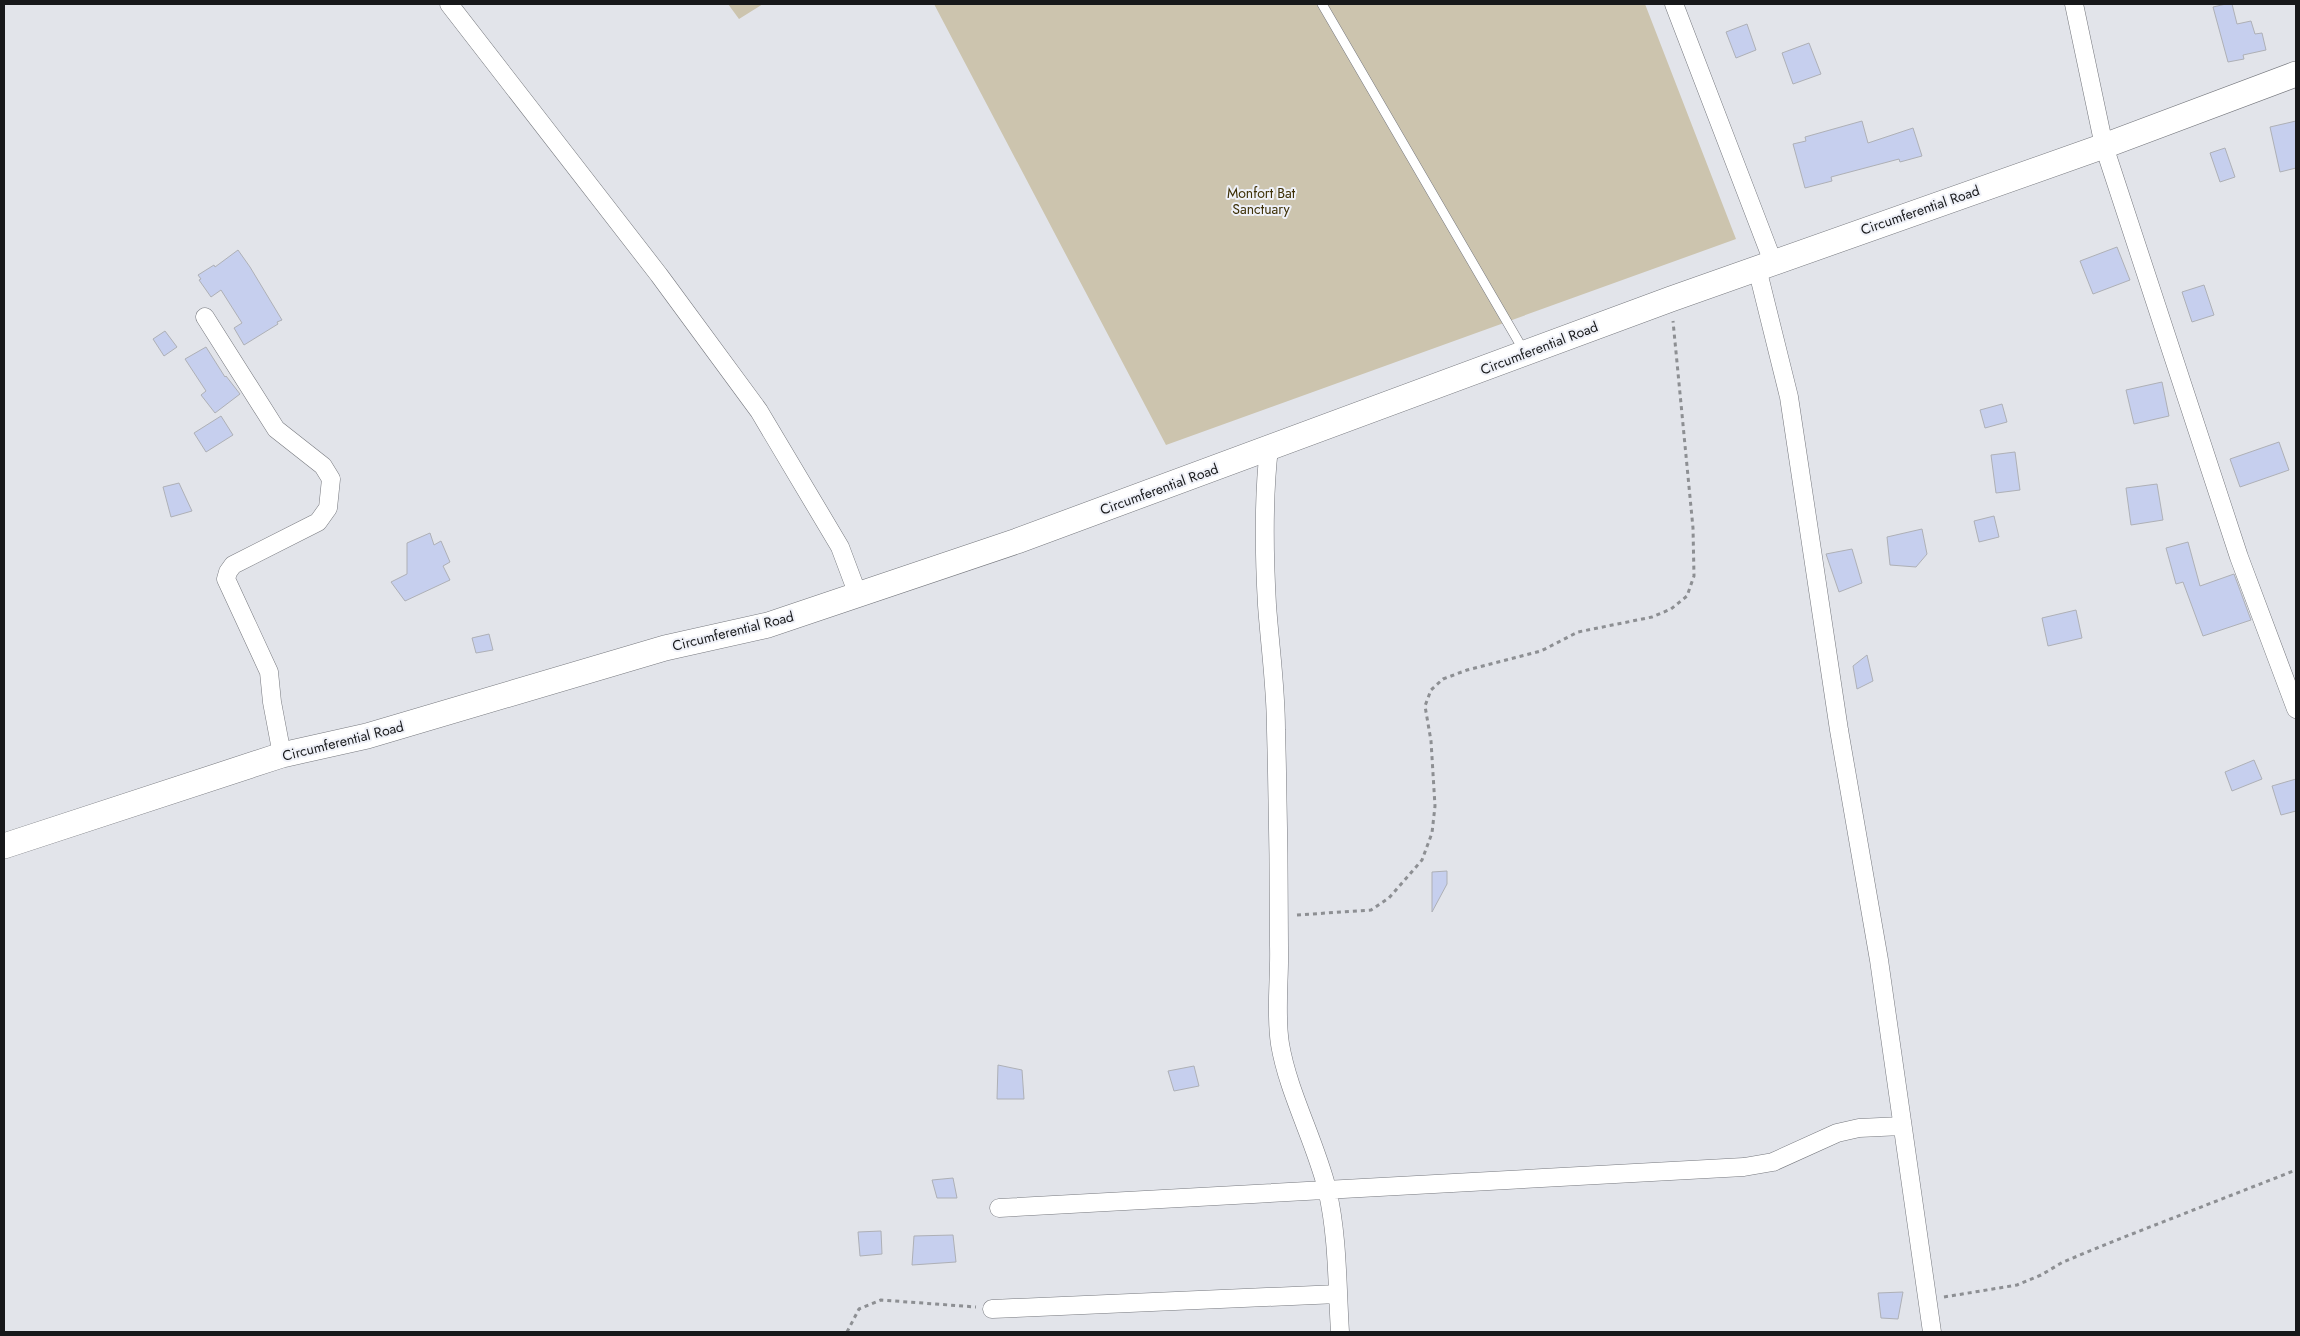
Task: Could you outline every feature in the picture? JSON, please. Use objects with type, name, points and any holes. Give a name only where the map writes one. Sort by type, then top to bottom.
[{"type":"main road","name":"Circumferential Road","points":[[4,846],[282,755],[367,736],[665,648],[768,625],[858,595],[1017,541],[1525,354],[1671,298],[2104,146],[2296,74]]},
{"type":"street","points":[[449,4],[659,274],[759,411],[840,547],[858,595]]},
{"type":"street","points":[[1674,4],[1765,265],[1789,397],[1839,730],[1879,960],[1932,1332]]},
{"type":"street","points":[[2074,4],[2104,146],[2238,557],[2296,709]]},
{"type":"street","points":[[206,318],[276,429],[323,466],[330,479],[328,508],[318,522],[233,565],[226,579],[268,672],[282,755]]},
{"type":"street","points":[[1269,448],[1265,485],[1264,536],[1276,722],[1279,916],[1278,1022],[1280,1044],[1327,1191],[1335,1240],[1340,1332]]},
{"type":"street","points":[[999,1208],[1744,1167],[1773,1162],[1837,1133],[1859,1128],[1902,1126]]},
{"type":"street","points":[[992,1309],[1338,1294]]},
{"type":"lane","points":[[1322,4],[1525,354]]},
{"type":"path","points":[[1279,916],[1371,910],[1389,898],[1422,860],[1432,833],[1435,806],[1431,740],[1425,706],[1431,690],[1443,679],[1467,670],[1541,652],[1578,632],[1652,617],[1671,609],[1687,596],[1694,576],[1693,528],[1671,298]]},
{"type":"path","points":[[1928,1299],[1989,1291],[2017,1285],[2041,1275],[2063,1262],[2296,1170]]},
{"type":"path","points":[[847,1332],[860,1309],[881,1300],[992,1309]]},
{"type":"green space","points":[[728,4],[763,4],[739,19]]},
{"type":"green space","name":"Monfort Bat Sanctuary","points":[[934,4],[1645,4],[1736,239],[1166,445]]},
{"type":"building","points":[[2232,4],[2237,24],[2251,21],[2255,34],[2262,33],[2266,50],[2243,55],[2244,59],[2228,62],[2213,7]]},
{"type":"building","points":[[1747,24],[1756,50],[1736,58],[1726,32]]},
{"type":"building","points":[[1809,43],[1821,74],[1793,84],[1782,53]]},
{"type":"building","points":[[1862,121],[1868,143],[1913,128],[1922,156],[1900,162],[1899,159],[1831,177],[1832,181],[1805,188],[1793,144],[1806,141],[1805,137]]},
{"type":"building","points":[[2296,121],[2296,168],[2280,172],[2270,127]]},
{"type":"building","points":[[2225,148],[2235,177],[2220,182],[2210,153]]},
{"type":"building","points":[[2117,247],[2130,280],[2093,294],[2080,261]]},
{"type":"building","points":[[238,250],[282,320],[244,345],[234,328],[242,323],[221,290],[211,297],[199,280],[201,279],[198,275],[214,265],[215,267]]},
{"type":"building","points":[[2204,285],[2214,315],[2192,322],[2182,292]]},
{"type":"building","points":[[165,331],[177,347],[164,356],[153,339]]},
{"type":"building","points":[[206,347],[225,377],[240,394],[215,413],[201,395],[206,391],[185,359]]},
{"type":"building","points":[[2162,382],[2169,416],[2134,424],[2126,390]]},
{"type":"building","points":[[2002,404],[2007,422],[1985,428],[1980,410]]},
{"type":"building","points":[[221,416],[233,435],[206,452],[194,433]]},
{"type":"building","points":[[2279,442],[2289,470],[2240,487],[2230,459]]},
{"type":"building","points":[[2015,452],[2020,490],[1996,493],[1991,455]]},
{"type":"building","points":[[179,483],[192,511],[171,517],[163,487]]},
{"type":"building","points":[[2157,484],[2163,520],[2131,525],[2126,488]]},
{"type":"building","points":[[1994,516],[1999,537],[1979,542],[1974,521]]},
{"type":"building","points":[[1922,529],[1927,554],[1916,567],[1890,565],[1887,537]]},
{"type":"building","points":[[430,533],[434,545],[441,541],[450,562],[443,566],[450,580],[405,601],[391,582],[407,574],[407,543]]},
{"type":"building","points":[[2188,542],[2200,586],[2234,574],[2251,620],[2203,636],[2183,582],[2176,584],[2166,548]]},
{"type":"building","points":[[1852,549],[1862,583],[1839,592],[1826,554]]},
{"type":"building","points":[[2076,610],[2082,638],[2048,646],[2042,618]]},
{"type":"building","points":[[489,634],[493,650],[476,653],[472,638]]},
{"type":"building","points":[[1867,655],[1873,681],[1857,689],[1853,666]]},
{"type":"building","points":[[2254,760],[2262,779],[2232,791],[2225,772]]},
{"type":"building","points":[[2296,779],[2296,811],[2281,815],[2272,786]]},
{"type":"building","points":[[1447,871],[1447,884],[1432,912],[1432,872]]},
{"type":"building","points":[[998,1065],[1022,1070],[1024,1099],[997,1099]]},
{"type":"building","points":[[1194,1066],[1199,1086],[1174,1091],[1168,1071]]},
{"type":"building","points":[[953,1178],[957,1198],[937,1198],[932,1180]]},
{"type":"building","points":[[881,1231],[882,1254],[860,1256],[858,1232]]},
{"type":"building","points":[[953,1235],[956,1262],[912,1265],[914,1236]]},
{"type":"building","points":[[1903,1292],[1898,1319],[1881,1318],[1878,1293]]}]
